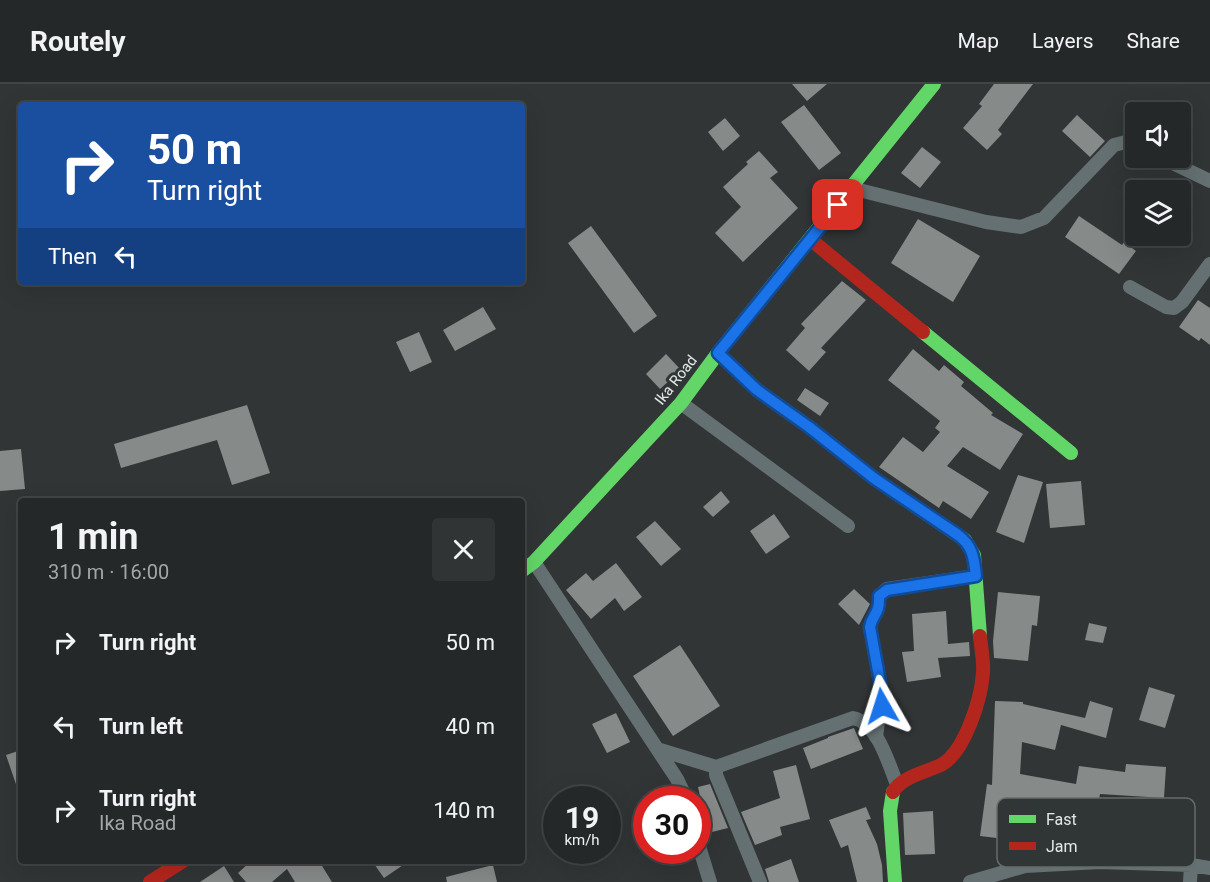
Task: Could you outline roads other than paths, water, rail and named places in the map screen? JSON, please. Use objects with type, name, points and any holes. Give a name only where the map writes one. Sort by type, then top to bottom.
[{"type":"street","name":"Ika Road","points":[[525,570],[681,403],[718,353],[934,84]]},
{"type":"street","points":[[851,188],[986,222],[1021,227],[1044,218],[1114,145],[1125,141]]},
{"type":"street","points":[[1183,168],[1210,181]]},
{"type":"street","points":[[810,239],[1071,453]]},
{"type":"street","points":[[1130,287],[1166,307],[1174,308],[1182,302],[1210,264]]},
{"type":"street","points":[[718,353],[757,390],[875,479],[964,540],[974,555],[983,671],[980,696],[961,744],[954,754],[945,763],[897,784],[891,796],[895,882]]},
{"type":"street","points":[[681,403],[848,526]]},
{"type":"street","points":[[534,562],[681,786]]},
{"type":"street","points":[[876,737],[882,693],[870,627],[880,608],[879,596],[887,590],[976,576]]},
{"type":"street","points":[[657,749],[716,767],[853,718],[861,719],[876,737],[897,784]]},
{"type":"street","points":[[716,767],[716,775],[760,882]]},
{"type":"street","points":[[150,882],[178,864]]},
{"type":"street","points":[[704,864],[710,882]]},
{"type":"street","points":[[1195,866],[1210,868]]},
{"type":"street","points":[[970,882],[1022,867]]},
{"type":"street","points":[[1190,882],[1191,867]]}]
